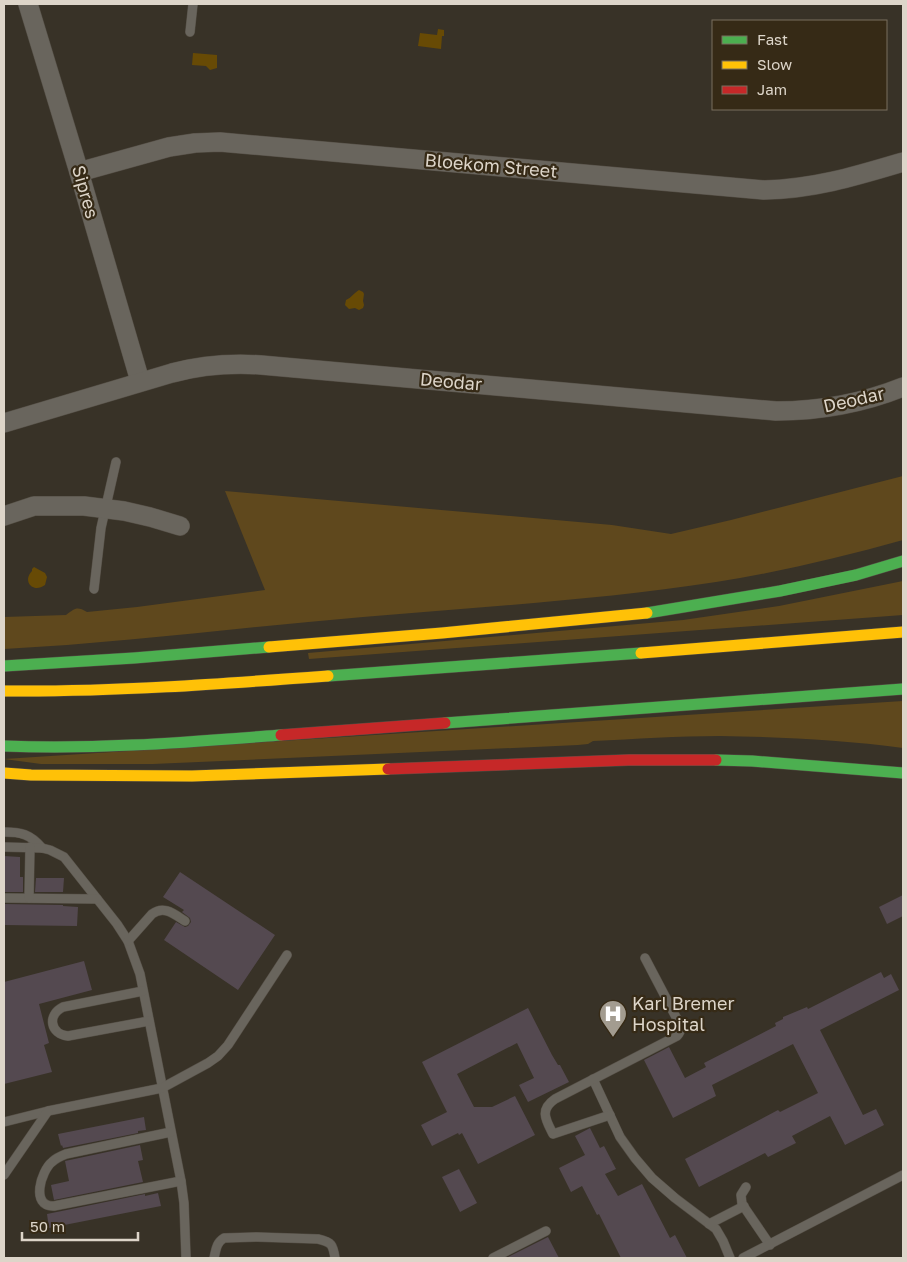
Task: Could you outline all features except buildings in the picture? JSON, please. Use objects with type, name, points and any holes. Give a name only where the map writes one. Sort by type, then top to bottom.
[{"type":"highway","points":[[4,666],[134,658],[640,614],[780,591],[856,575],[903,562]]},
{"type":"highway","points":[[4,691],[150,689],[635,654],[903,632]]},
{"type":"highway","points":[[4,746],[167,743],[903,689]]},
{"type":"highway","points":[[4,773],[31,775],[192,776],[629,760],[693,760],[752,761],[903,773]]},
{"type":"street","name":"Sipres","points":[[28,4],[140,381]]},
{"type":"street","name":"Bloekom Street","points":[[79,172],[169,147],[220,142],[764,190],[810,187],[842,180],[903,162]]},
{"type":"street","name":"Deodar","points":[[4,423],[140,381],[199,367],[222,364],[246,364],[776,411],[818,409],[842,405],[903,387]]},
{"type":"street","points":[[4,516],[34,506],[84,506],[124,511],[180,526]]},
{"type":"lane","points":[[190,32],[193,4]]},
{"type":"lane","points":[[94,589],[105,508],[116,462]]},
{"type":"lane","points":[[4,832],[24,834],[42,848]]},
{"type":"lane","points":[[4,847],[42,848],[64,857],[117,924],[128,941],[140,974],[181,1181],[184,1203],[186,1258]]},
{"type":"lane","points":[[29,898],[30,847]]},
{"type":"lane","points":[[4,898],[97,899]]},
{"type":"lane","points":[[128,941],[156,911],[166,910],[185,921]]},
{"type":"lane","points":[[4,1122],[162,1088],[208,1063],[228,1045],[288,955]]},
{"type":"lane","points":[[610,1115],[553,1134],[546,1121],[545,1111],[550,1103],[679,1034],[680,1027],[677,1019],[645,958]]},
{"type":"lane","points":[[143,991],[63,1007],[55,1013],[53,1024],[58,1032],[68,1036],[149,1021]]},
{"type":"lane","points":[[593,1079],[620,1137],[635,1158],[652,1178],[716,1229],[730,1258]]},
{"type":"lane","points":[[4,1175],[48,1111]]},
{"type":"lane","points":[[171,1132],[59,1157],[52,1161],[42,1177],[40,1195],[46,1205],[54,1206],[181,1181]]},
{"type":"lane","points":[[744,1258],[903,1175]]},
{"type":"lane","points":[[746,1187],[741,1195],[741,1201],[770,1245]]},
{"type":"lane","points":[[709,1224],[744,1206]]},
{"type":"lane","points":[[493,1258],[546,1231]]},
{"type":"lane","points":[[214,1258],[217,1245],[224,1238],[257,1237],[327,1241],[333,1248],[335,1258]]},
{"type":"shaded area","points":[[438,29],[444,30],[441,49],[418,46],[420,33],[437,35]]},
{"type":"shaded area","points":[[193,53],[217,55],[217,68],[210,70],[206,66],[192,65]]},
{"type":"shaded area","points":[[359,290],[364,294],[363,308],[359,310],[355,308],[349,309],[345,305],[346,300]]},
{"type":"shaded area","points":[[903,476],[903,540],[764,574],[672,588],[584,598],[94,643],[4,649],[4,617],[66,615],[76,609],[87,612],[137,607],[265,590],[225,491],[612,525],[671,534]]},
{"type":"shaded area","points":[[34,567],[45,573],[47,577],[45,585],[41,587],[36,588],[30,585],[28,579]]},
{"type":"shaded area","points":[[903,581],[903,615],[309,659],[308,653],[683,620],[779,606]]},
{"type":"shaded area","points":[[903,701],[903,748],[812,739],[704,736],[593,741],[588,744],[578,745],[153,764],[41,764],[4,759]]},
{"type":"traffic: fast","points":[[647,613],[780,591],[856,575],[903,561]]},
{"type":"traffic: fast","points":[[4,666],[269,647]]},
{"type":"traffic: fast","points":[[328,676],[641,653]]},
{"type":"traffic: fast","points":[[445,723],[903,689]]},
{"type":"traffic: fast","points":[[4,746],[108,746],[281,735]]},
{"type":"traffic: fast","points":[[716,760],[903,773]]},
{"type":"traffic: slow","points":[[269,647],[442,633],[647,613]]},
{"type":"traffic: slow","points":[[641,653],[903,632]]},
{"type":"traffic: slow","points":[[4,691],[126,689],[328,676]]},
{"type":"traffic: slow","points":[[4,773],[31,775],[192,776],[388,769]]},
{"type":"traffic: jam","points":[[281,735],[445,723]]},
{"type":"traffic: jam","points":[[388,769],[629,760],[716,760]]},
{"type":"place","name":"Karl Bremer Hospital","points":[[613,1038]]}]
